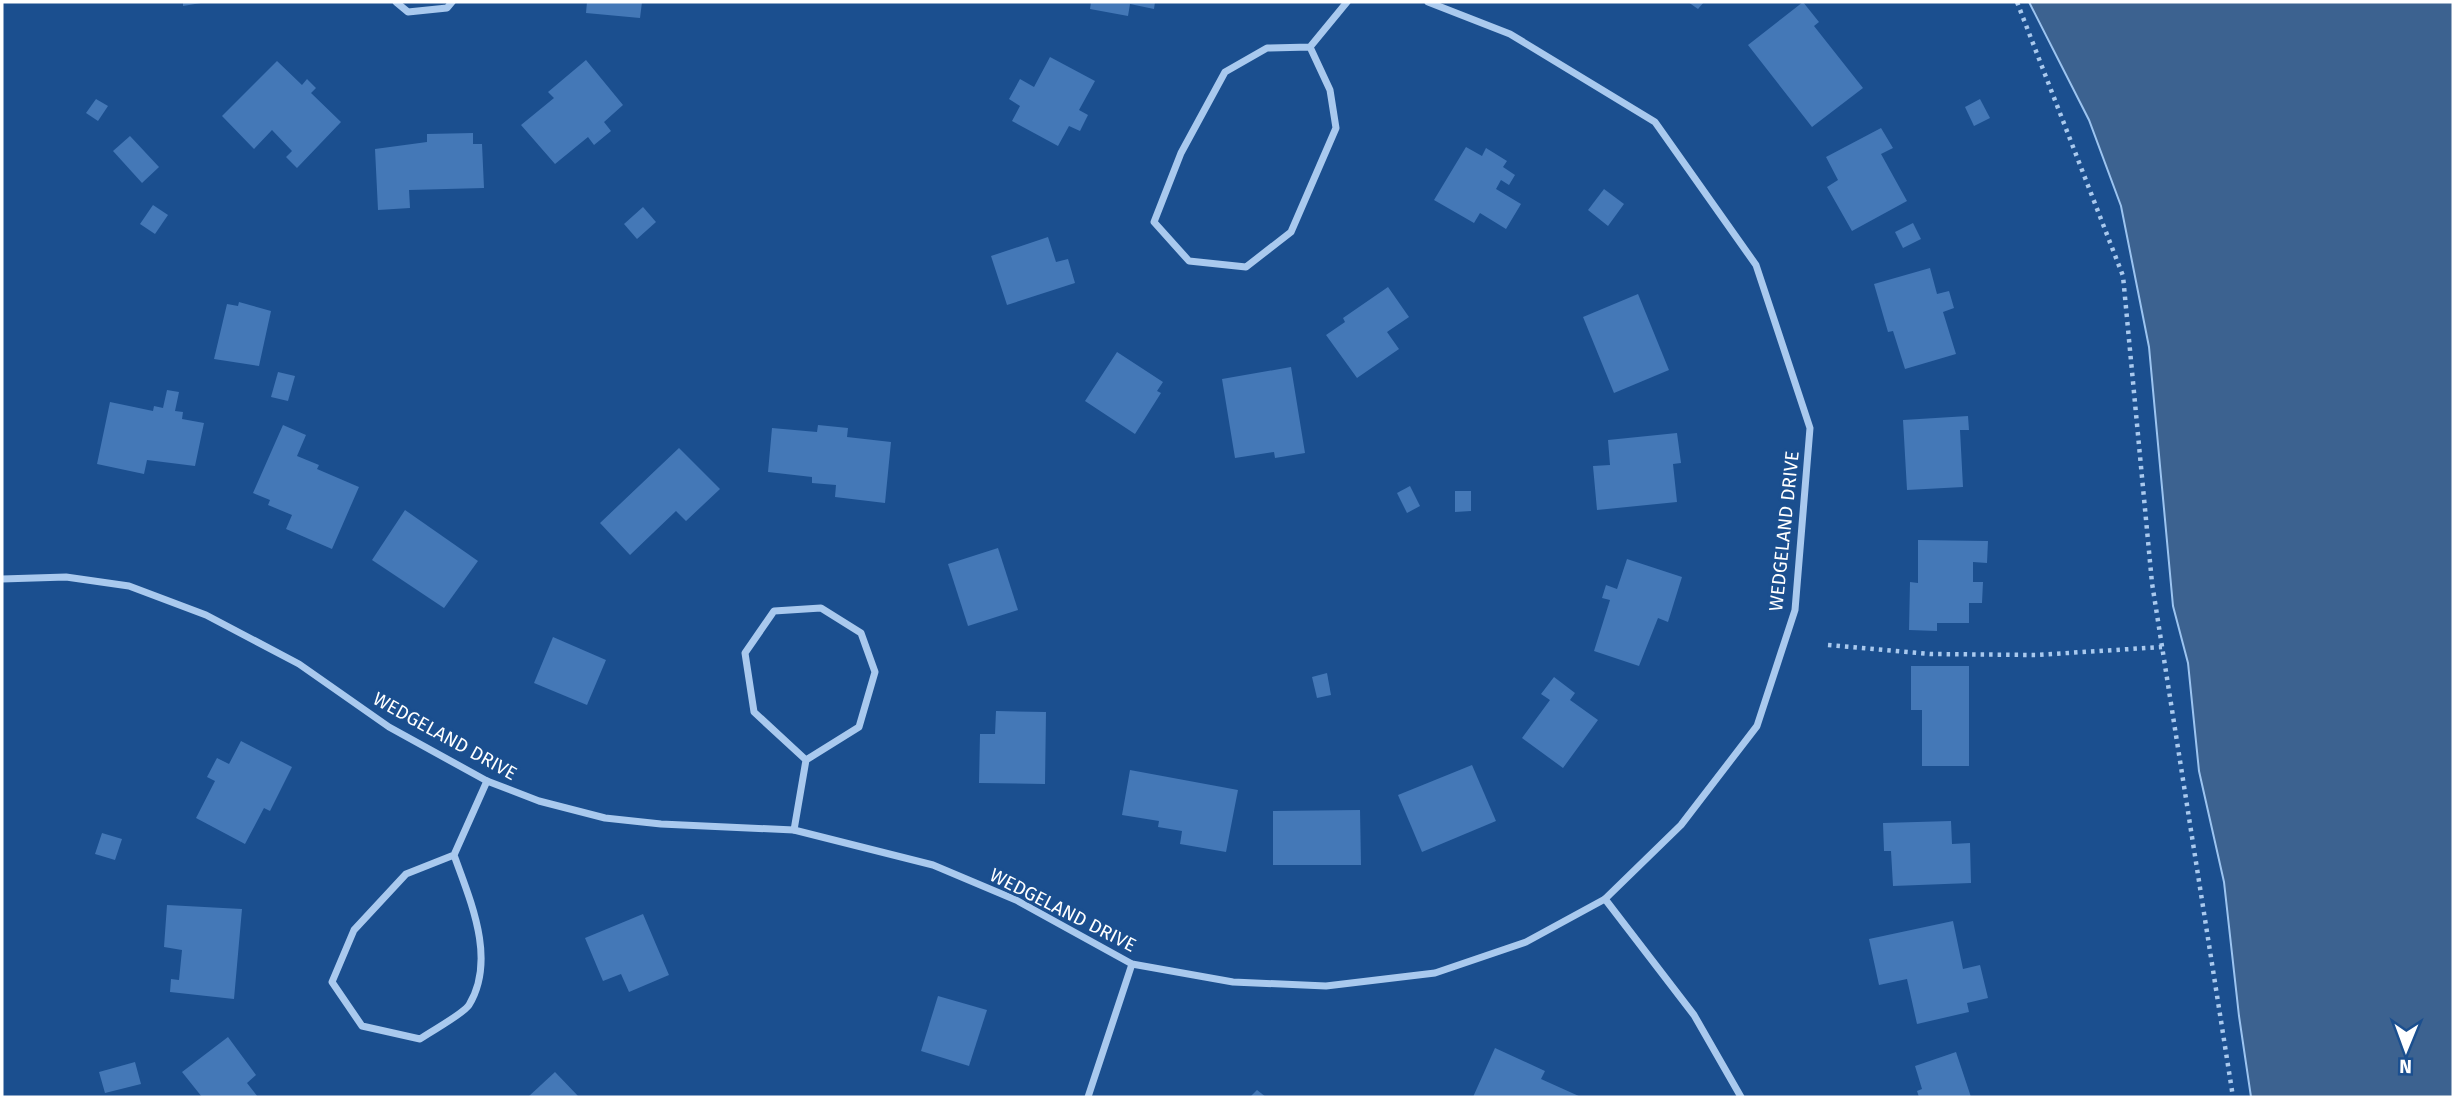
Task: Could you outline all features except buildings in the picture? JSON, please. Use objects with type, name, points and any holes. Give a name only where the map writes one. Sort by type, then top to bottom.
[{"type":"street","points":[[396,2],[408,12],[447,8],[452,2]]},
{"type":"street","points":[[1310,47],[1330,90],[1336,128],[1291,232],[1246,267],[1189,261],[1154,222],[1181,153],[1225,72],[1267,48],[1310,47],[1347,2]]},
{"type":"street","name":"WEDGELAND DRIVE","points":[[2,579],[66,577],[129,586],[206,615],[299,664],[389,727],[487,780],[539,801],[605,818],[661,824],[794,830],[933,865],[1016,900],[1132,964],[1233,982],[1326,986],[1435,973],[1526,942],[1605,899],[1681,825],[1757,726],[1795,610],[1810,428],[1756,265],[1655,122],[1510,34],[1429,2]]},
{"type":"street","points":[[794,830],[806,760],[859,727],[875,671],[861,633],[821,608],[774,611],[745,653],[754,712],[806,760]]},
{"type":"street","points":[[454,855],[406,874],[354,930],[332,982],[362,1027],[420,1039],[468,1006],[483,960],[475,915],[454,855],[487,780]]},
{"type":"street","points":[[1605,899],[1694,1015],[1741,1097]]},
{"type":"street","points":[[1088,1097],[1132,964]]},
{"type":"path","points":[[2017,2],[2123,276],[2152,583],[2233,1097]]},
{"type":"path","points":[[1828,645],[1930,654],[2009,655],[2162,647]]},
{"type":"water","points":[[2029,2],[2453,2],[2453,1097],[2251,1097],[2224,882],[2199,771],[2188,663],[2173,606],[2149,347],[2121,206],[2089,120]]}]
